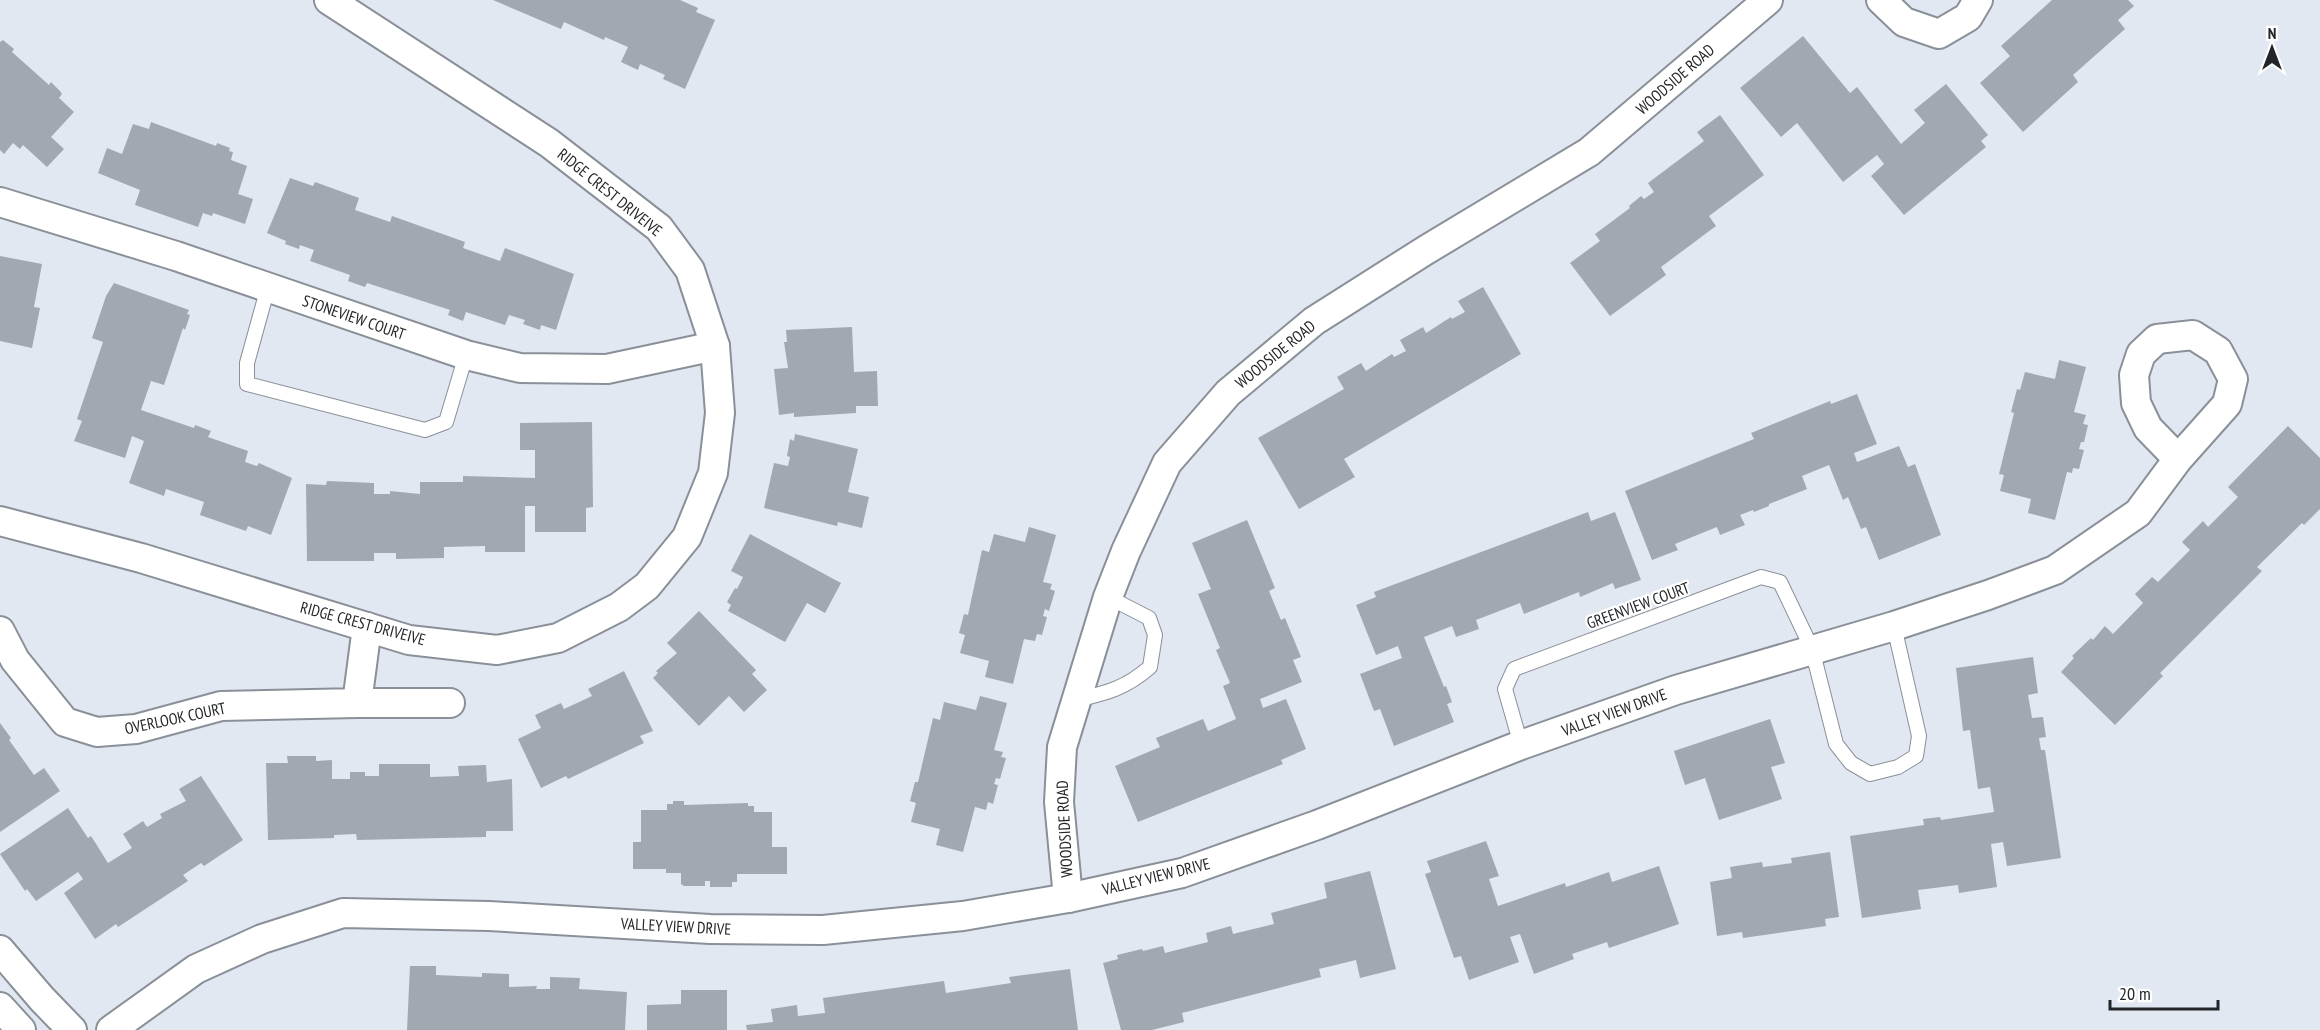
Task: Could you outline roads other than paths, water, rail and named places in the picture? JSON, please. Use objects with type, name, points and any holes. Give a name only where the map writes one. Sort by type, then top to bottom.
[{"type":"street","name":"RIDGE CREST DRIVEIVE","points":[[0,521],[141,558],[409,639],[497,650],[558,638],[620,607],[647,586],[687,537],[713,473],[720,413],[715,346],[690,270],[659,228],[549,143],[329,0]]},
{"type":"street","name":"WOODSIDE ROAD","points":[[1068,898],[1059,802],[1062,747],[1108,597],[1126,551],[1167,463],[1228,393],[1314,321],[1426,250],[1589,152],[1768,0]]},
{"type":"street","points":[[1881,0],[1904,22],[1939,34],[1968,17],[1978,0]]},
{"type":"street","name":"STONEVIEW COURT","points":[[0,202],[176,256],[466,355],[520,368],[607,369],[715,346]]},
{"type":"street","name":"VALLEY VIEW DRIVE","points":[[111,1030],[196,969],[262,939],[343,913],[489,916],[710,929],[823,930],[963,916],[1068,898],[1182,873],[1317,825],[1521,745],[1676,690],[1894,626],[1988,596],[2055,570],[2138,513],[2178,459]]},
{"type":"street","points":[[357,704],[367,627]]},
{"type":"street","name":"OVERLOOK COURT","points":[[0,631],[15,660],[65,722],[97,732],[136,729],[221,706],[450,703]]},
{"type":"street","points":[[0,950],[72,1030]]},
{"type":"street","points":[[0,1007],[21,1030]]},
{"type":"lane","points":[[268,287],[247,363],[247,384],[424,430],[446,422],[466,355]]},
{"type":"lane","name":"GREENVIEW COURT","points":[[1521,745],[1506,689],[1514,669],[1761,577],[1780,582],[1812,649],[1836,744],[1851,762],[1870,774],[1898,767],[1916,756],[1919,736],[1894,626]]},
{"type":"lane","points":[[1076,700],[1110,693],[1134,681],[1150,667],[1155,635],[1149,618],[1108,597]]}]
